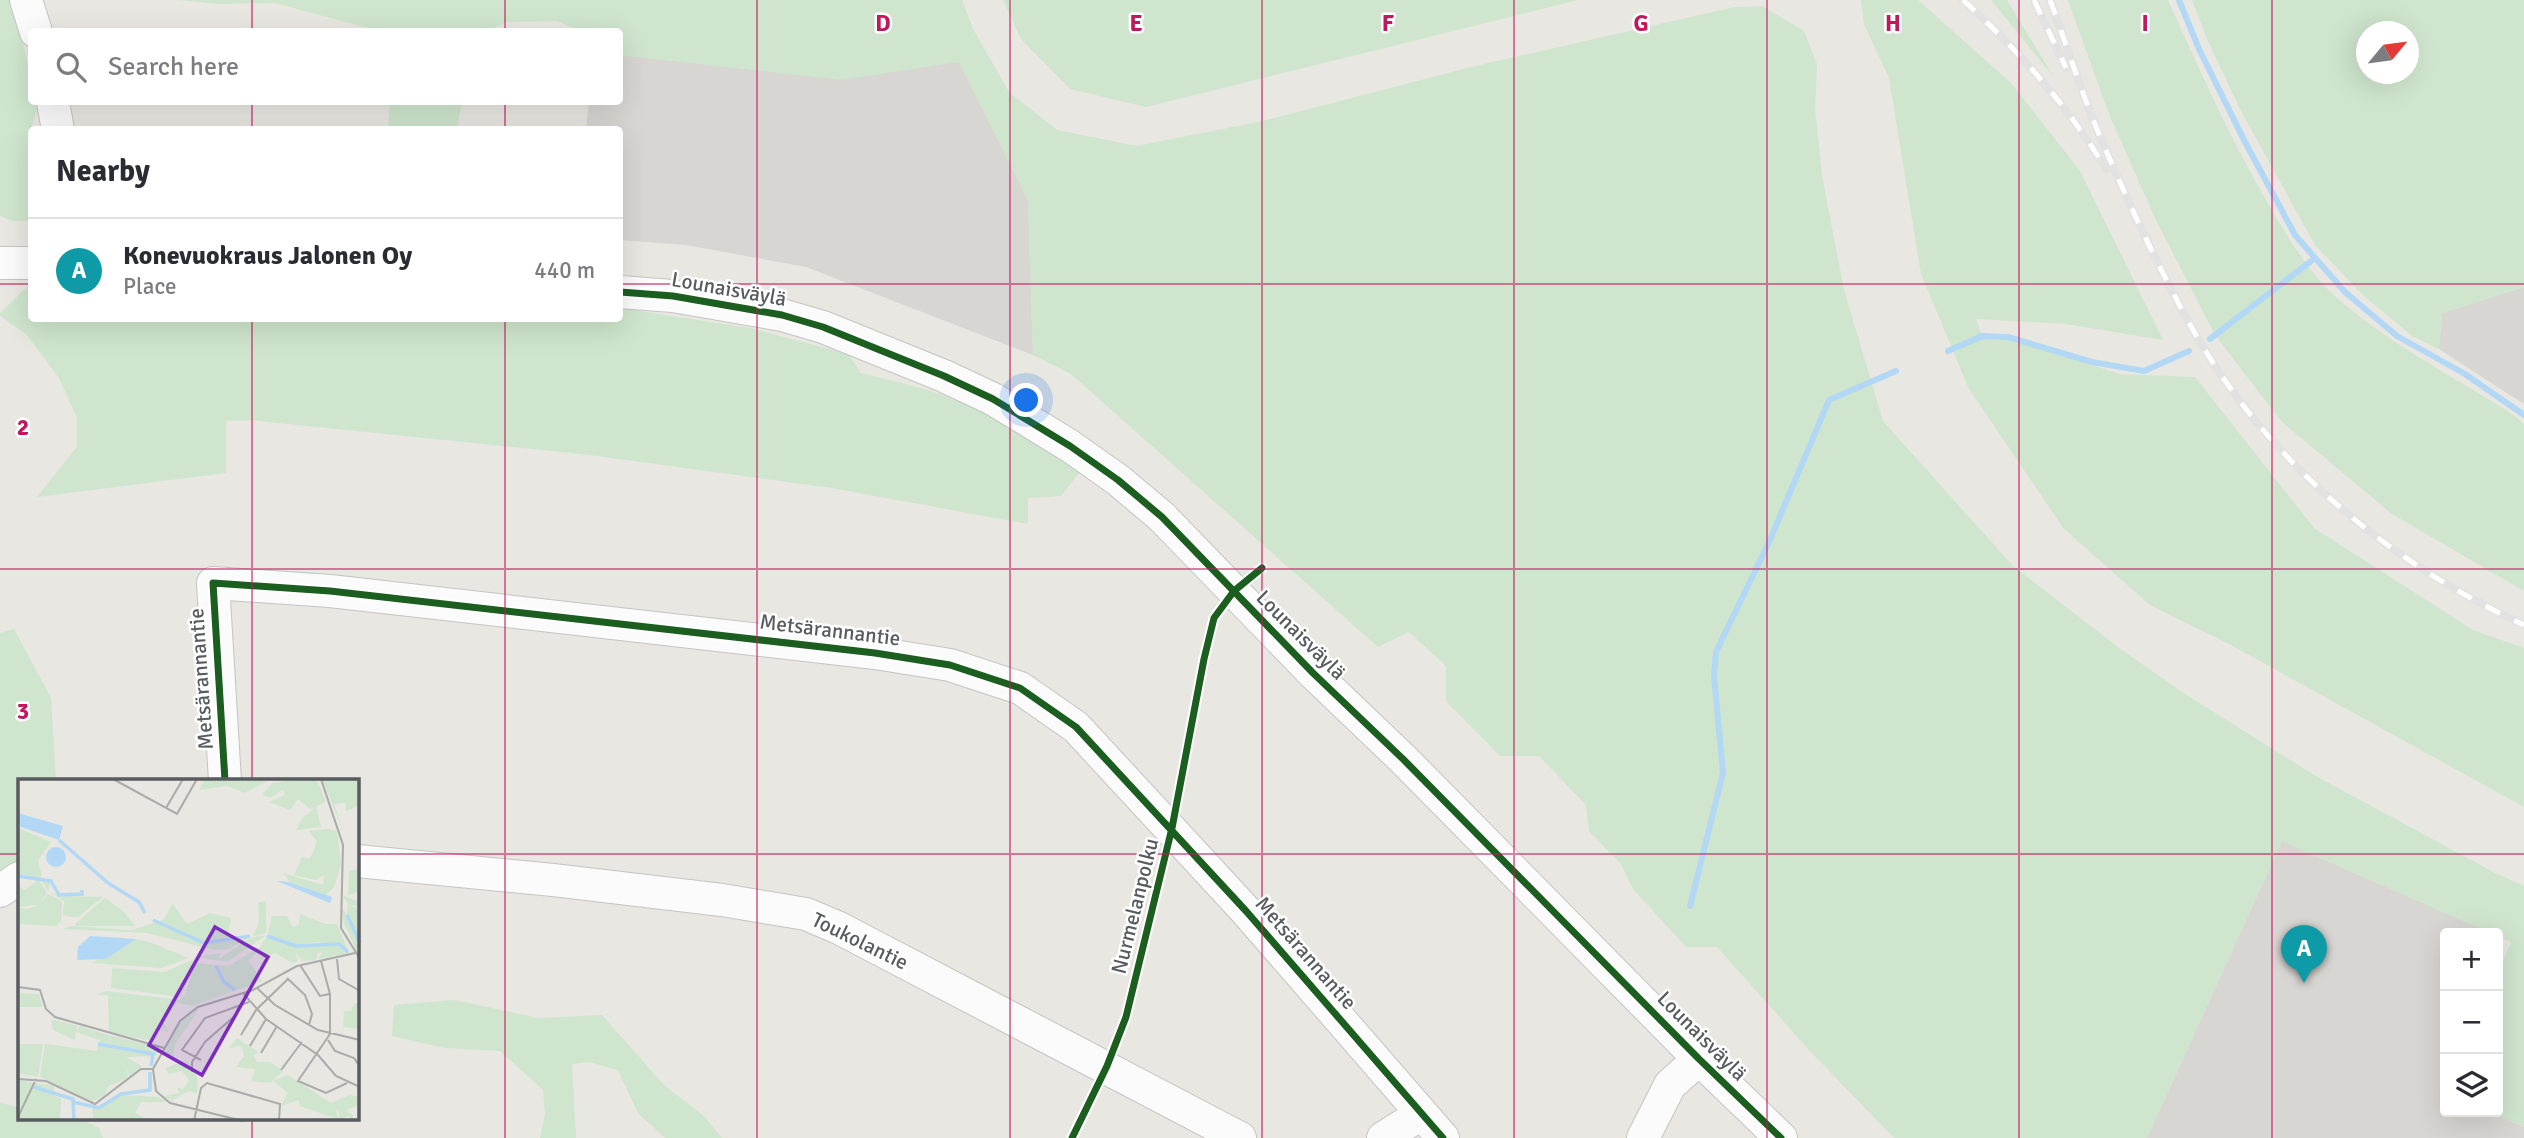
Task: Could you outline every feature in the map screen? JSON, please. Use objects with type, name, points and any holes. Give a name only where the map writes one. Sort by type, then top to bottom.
[{"type":"street","points":[[26,0],[35,28]]},
{"type":"street","points":[[54,105],[57,126]]},
{"type":"street","points":[[0,263],[28,263]]},
{"type":"street","name":"Lounaisväylä","points":[[623,292],[673,296],[782,315],[823,327],[993,399],[1070,446],[1118,480],[1162,517],[1305,664],[1781,1138]]},
{"type":"street","name":"Metsärannantie","points":[[225,779],[213,583],[274,585],[343,592],[862,651],[950,665],[1020,688],[1076,727],[1246,911],[1443,1138]]},
{"type":"street","name":"Toukolantie","points":[[359,861],[553,880],[722,900],[806,914],[839,928],[1240,1138]]},
{"type":"street","points":[[0,891],[18,879]]},
{"type":"street","points":[[1643,1138],[1670,1085],[1699,1059]]},
{"type":"street","points":[[1383,1138],[1421,1114]]},
{"type":"shaded area","points":[[623,55],[841,79],[959,61],[1028,200],[1033,355],[806,267],[686,245],[623,240],[623,126],[586,126],[589,105],[623,105]]},
{"type":"shaded area","points":[[2524,287],[2524,404],[2439,349],[2442,313]]},
{"type":"shaded area","points":[[2282,841],[2480,928],[2440,928],[2440,1117],[2503,1117],[2524,1127],[2524,1138],[2147,1138]]},
{"type":"green space","points":[[0,0],[9,0],[27,63],[28,105],[36,105],[37,109],[32,126],[28,126],[28,221],[12,221],[0,216]]},
{"type":"green space","points":[[178,0],[962,0],[973,29],[1009,92],[1057,130],[1137,146],[1263,121],[1475,66],[1735,7],[1762,6],[1804,31],[1817,64],[1815,108],[1822,176],[1844,290],[1883,421],[2013,566],[2122,650],[2182,692],[2314,775],[2524,886],[2524,1127],[2503,1117],[2503,961],[2511,942],[2503,938],[2503,928],[2480,928],[2282,841],[2147,1138],[1894,1138],[1808,1049],[1717,947],[1686,947],[1633,889],[1621,864],[1589,831],[1586,805],[1539,756],[1500,756],[1446,701],[1446,666],[1409,632],[1378,647],[1071,374],[1033,355],[1028,200],[959,62],[841,80],[623,55],[623,28],[573,28],[557,21],[507,22],[493,28],[369,28],[275,3],[219,4]]},
{"type":"green space","points":[[1003,0],[1578,0],[1146,107],[1070,89],[1021,39]]},
{"type":"green space","points":[[1861,0],[1918,0],[2011,83],[2080,171],[2163,340],[2066,324],[1976,319],[1982,336],[2008,337],[2119,374],[2195,377],[2314,528],[2473,630],[2524,648],[2524,807],[2229,644],[2150,605],[2064,529],[1969,389],[1921,274],[1889,78],[1864,24]]},
{"type":"green space","points":[[1991,0],[2007,0],[2053,76]]},
{"type":"green space","points":[[2068,0],[2168,0],[2247,166],[2290,240],[2320,281],[2379,331],[2524,424],[2524,591],[2392,514],[2281,421],[2215,335],[2156,220],[2109,114]]},
{"type":"green space","points":[[2192,0],[2524,0],[2524,287],[2442,313],[2439,349],[2412,336],[2365,297],[2315,245],[2241,111]]},
{"type":"green space","points":[[390,105],[461,105],[458,126],[388,126]]},
{"type":"green space","points":[[28,286],[28,322],[623,322],[623,308],[750,328],[848,354],[861,373],[928,390],[966,405],[1034,440],[1080,472],[1061,496],[1028,498],[1028,524],[832,488],[590,455],[250,420],[226,421],[226,473],[37,497],[77,447],[77,418],[59,378],[26,334],[0,316]]},
{"type":"green space","points":[[14,629],[51,698],[56,779],[18,779],[18,869],[0,878],[0,633]]},
{"type":"green space","points":[[455,1000],[538,1018],[602,1015],[664,1085],[704,1116],[722,1138],[665,1138],[638,1113],[618,1070],[589,1062],[572,1064],[576,1138],[540,1138],[545,1114],[543,1090],[500,1051],[444,1048],[392,1036],[394,1005]]},
{"type":"green space","points":[[0,1103],[18,1107],[18,1120],[83,1120],[99,1128],[103,1138],[0,1138]]},
{"type":"waterway","points":[[2179,0],[2199,49],[2295,235],[2345,292],[2397,336],[2465,374],[2524,415]]},
{"type":"waterway","points":[[2210,339],[2315,258]]},
{"type":"waterway","points":[[1948,351],[1982,336],[2008,337],[2092,362],[2144,371],[2189,351]]},
{"type":"waterway","points":[[1690,906],[1723,773],[1714,676],[1716,652],[1770,540],[1829,400],[1896,371]]},
{"type":"railway","points":[[1963,0],[2003,39],[2059,101],[2106,169]]},
{"type":"railway","points":[[2034,0],[2066,68]]},
{"type":"railway","points":[[2050,0],[2101,139],[2156,260],[2193,330],[2223,378],[2257,423],[2295,465],[2379,539],[2425,571],[2524,625]]},
{"type":"cycle path","points":[[623,292],[673,296],[782,315],[823,327],[993,399],[1070,446],[1118,480],[1162,517],[1313,673],[1404,760],[1699,1059],[1781,1138]]},
{"type":"cycle path","name":"Nurmelanpolku","points":[[1072,1138],[1107,1066],[1126,1017],[1172,828],[1214,618],[1234,591],[1262,568]]},
{"type":"cycle path","name":"Nurmelanpolku","points":[[225,779],[213,583],[330,591],[875,653],[950,665],[1020,688],[1076,727],[1246,911],[1443,1138]]},
{"type":"place","name":"Konevuokraus Jalonen Oy","points":[[2304,983]]}]
